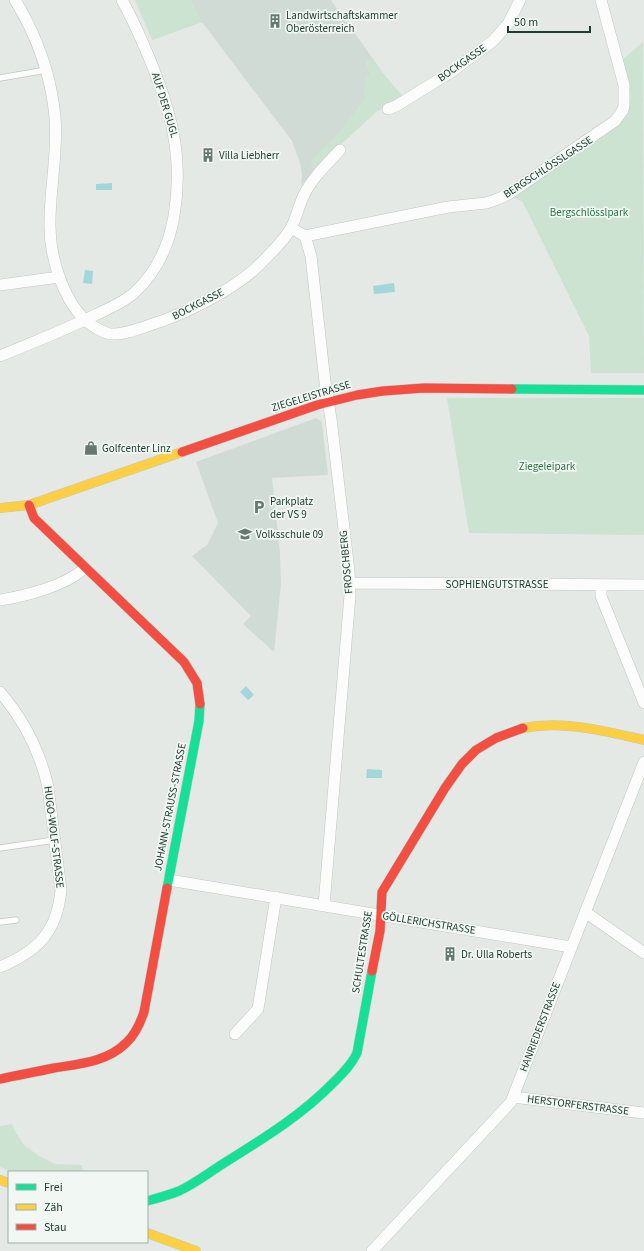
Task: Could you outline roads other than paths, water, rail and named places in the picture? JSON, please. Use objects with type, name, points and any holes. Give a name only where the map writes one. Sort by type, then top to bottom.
[{"type":"street","name":"BOCKGASSE","points":[[15,0],[35,36],[46,70],[53,100],[56,137],[50,239],[59,277],[73,305],[85,320],[100,330],[109,334],[118,334],[164,321],[184,312],[231,286],[258,266],[291,228],[304,194],[318,173],[340,150]]},
{"type":"street","name":"AUF DER GUGL","points":[[85,320],[111,308],[133,294],[146,281],[157,266],[165,249],[172,228],[176,205],[178,163],[173,126],[156,74],[132,17],[122,0]]},
{"type":"street","name":"BOCKGASSE","points":[[388,109],[396,106],[451,72],[494,41],[508,24],[520,0]]},
{"type":"street","name":"BERGSCHLÖSSLGASSE","points":[[305,236],[448,207],[486,203],[498,199],[510,193],[615,121],[623,110],[624,86],[600,0]]},
{"type":"street","points":[[291,228],[305,236]]},
{"type":"street","name":"FROSCHBERG","points":[[305,236],[311,256],[324,375],[331,419],[350,595],[324,905]]},
{"type":"street","points":[[0,285],[59,277]]},
{"type":"street","points":[[0,356],[85,320]]},
{"type":"street","name":"ZIEGELEISTRASSE","points":[[0,508],[29,505],[328,401],[374,391],[409,388],[644,390]]},
{"type":"street","name":"JOHANN-STRAUSS-STRASSE","points":[[0,1079],[92,1061],[112,1054],[129,1041],[141,1022],[199,721],[200,694],[198,683],[192,672],[184,662],[34,518],[29,505]]},
{"type":"street","points":[[0,600],[33,593],[51,587],[81,572],[85,568]]},
{"type":"street","name":"SOPHIENGUTSTRASSE","points":[[349,583],[644,585]]},
{"type":"street","points":[[601,585],[601,596],[644,703]]},
{"type":"street","name":"HUGO-WOLF-STRASSE","points":[[0,692],[22,721],[40,758],[48,787],[61,890],[55,919],[48,932],[34,948],[23,956],[0,967]]},
{"type":"street","name":"SCHULTESTRASSE","points":[[148,1201],[171,1194],[184,1188],[244,1152],[300,1114],[325,1092],[354,1059],[357,1053],[380,932],[382,892],[397,865],[454,774],[469,756],[485,743],[524,727],[542,724],[562,724],[644,740]]},
{"type":"street","name":"HANRIEDERSTRASSE","points":[[372,1251],[511,1102],[644,762]]},
{"type":"street","name":"GÖLLERICHSTRASSE","points":[[169,880],[571,946]]},
{"type":"street","points":[[235,1034],[258,1009],[276,898]]},
{"type":"street","points":[[585,912],[644,953]]},
{"type":"street","name":"HERSTORFERSTRASSE","points":[[513,1096],[644,1113]]},
{"type":"street","points":[[148,1233],[196,1251]]},
{"type":"lane","points":[[0,78],[46,70]]},
{"type":"lane","points":[[0,848],[55,840]]},
{"type":"lane","points":[[0,922],[16,920]]},
{"type":"water","points":[[112,183],[112,190],[96,190],[96,184]]},
{"type":"water","points":[[85,270],[93,271],[92,284],[83,283]]},
{"type":"water","points":[[394,283],[395,292],[374,294],[373,286]]},
{"type":"water","points":[[246,686],[254,695],[248,700],[240,692]]},
{"type":"water","points":[[367,769],[382,770],[382,778],[366,778]]},
{"type":"place","name":"Landwirtschaftskammer Oberösterreich","points":[[275,21]]},
{"type":"place","name":"Villa Liebherr","points":[[208,155]]},
{"type":"place","name":"Golfcenter Linz","points":[[91,448]]},
{"type":"place","name":"Parkplatz der VS 9","points":[[259,507]]},
{"type":"place","name":"Volksschule 09","points":[[245,534]]},
{"type":"place","name":"Dr. Ulla Roberts","points":[[450,954]]},
{"type":"park label","name":"Bergschlösslpark","points":[[589,212]]},
{"type":"park label","name":"Ziegeleipark","points":[[547,466]]}]
